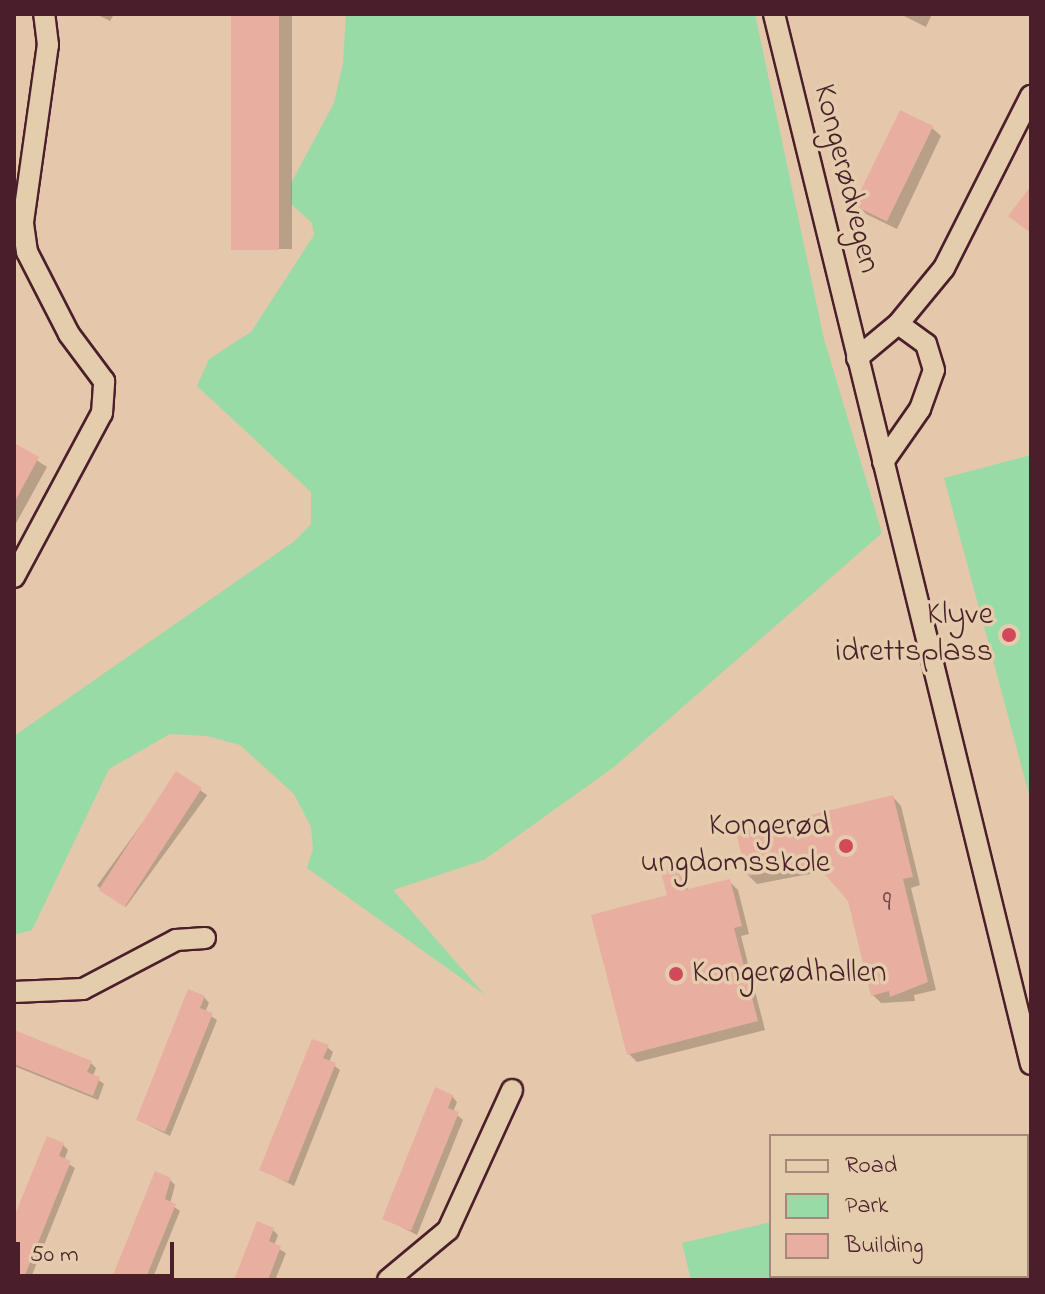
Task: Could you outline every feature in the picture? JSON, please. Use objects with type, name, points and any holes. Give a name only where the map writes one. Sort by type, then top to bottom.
[{"type":"street","points":[[14,577],[102,413],[104,381],[69,334],[27,252],[23,222],[48,45],[44,14]]},
{"type":"street","name":"Kongerødvegen","points":[[774,14],[883,462],[1022,983],[1031,1064]]},
{"type":"street","name":"Kongerødvegen","points":[[857,358],[898,324],[944,268],[1031,96]]},
{"type":"street","points":[[883,462],[920,409],[934,370],[926,344],[898,324]]},
{"type":"street","points":[[14,992],[83,989],[176,940],[205,938]]},
{"type":"street","points":[[388,1280],[448,1230],[512,1090]]},
{"type":"green space","points":[[346,14],[755,14],[824,339],[882,533],[614,767],[484,860],[393,890],[485,995],[307,868],[313,849],[311,827],[294,794],[240,745],[207,736],[170,734],[109,769],[32,930],[14,935],[14,736],[296,540],[311,524],[311,492],[197,386],[209,359],[251,332],[314,235],[312,223],[291,204],[291,183],[334,103],[343,63]]},
{"type":"green space","name":"Klyve idrettsplass","points":[[1031,455],[1031,793],[1029,794],[944,478]]},
{"type":"green space","points":[[769,1222],[769,1278],[820,1280],[691,1280],[682,1243]]},
{"type":"building","points":[[231,14],[279,14],[279,250],[231,250]]},
{"type":"building","points":[[900,110],[933,126],[887,221],[854,205]]},
{"type":"building","points":[[1031,186],[1031,233],[1008,216]]},
{"type":"building","points":[[14,443],[39,457],[14,503]]},
{"type":"building","points":[[176,771],[202,788],[125,907],[99,890]]},
{"type":"building","points":[[893,795],[913,877],[903,879],[928,982],[890,997],[889,991],[871,996],[848,901],[815,863],[747,876],[736,833]]},
{"type":"building","name":"Kongerødhallen","points":[[678,868],[684,890],[730,879],[742,926],[734,928],[758,1021],[627,1055],[591,915],[667,895],[661,872]]},
{"type":"building","points":[[188,989],[205,996],[200,1008],[213,1013],[165,1132],[136,1120]]},
{"type":"building","points":[[14,1030],[92,1061],[87,1072],[100,1077],[93,1096],[14,1064]]},
{"type":"building","points":[[312,1039],[329,1045],[323,1058],[336,1063],[288,1182],[259,1170]]},
{"type":"building","points":[[435,1087],[453,1095],[448,1108],[459,1112],[411,1231],[382,1219]]},
{"type":"building","points":[[47,1136],[64,1143],[59,1156],[71,1161],[23,1280],[14,1280],[14,1217]]},
{"type":"building","points":[[155,1171],[171,1178],[165,1199],[176,1204],[145,1280],[111,1280]]},
{"type":"building","points":[[257,1221],[274,1228],[269,1241],[281,1246],[268,1280],[234,1280]]},
{"type":"place","name":"Klyve idrettsplass","points":[[1009,635]]},
{"type":"place","name":"Kongerød ungdomsskole","points":[[846,846]]},
{"type":"place","name":"Kongerødhallen","points":[[676,974]]}]
